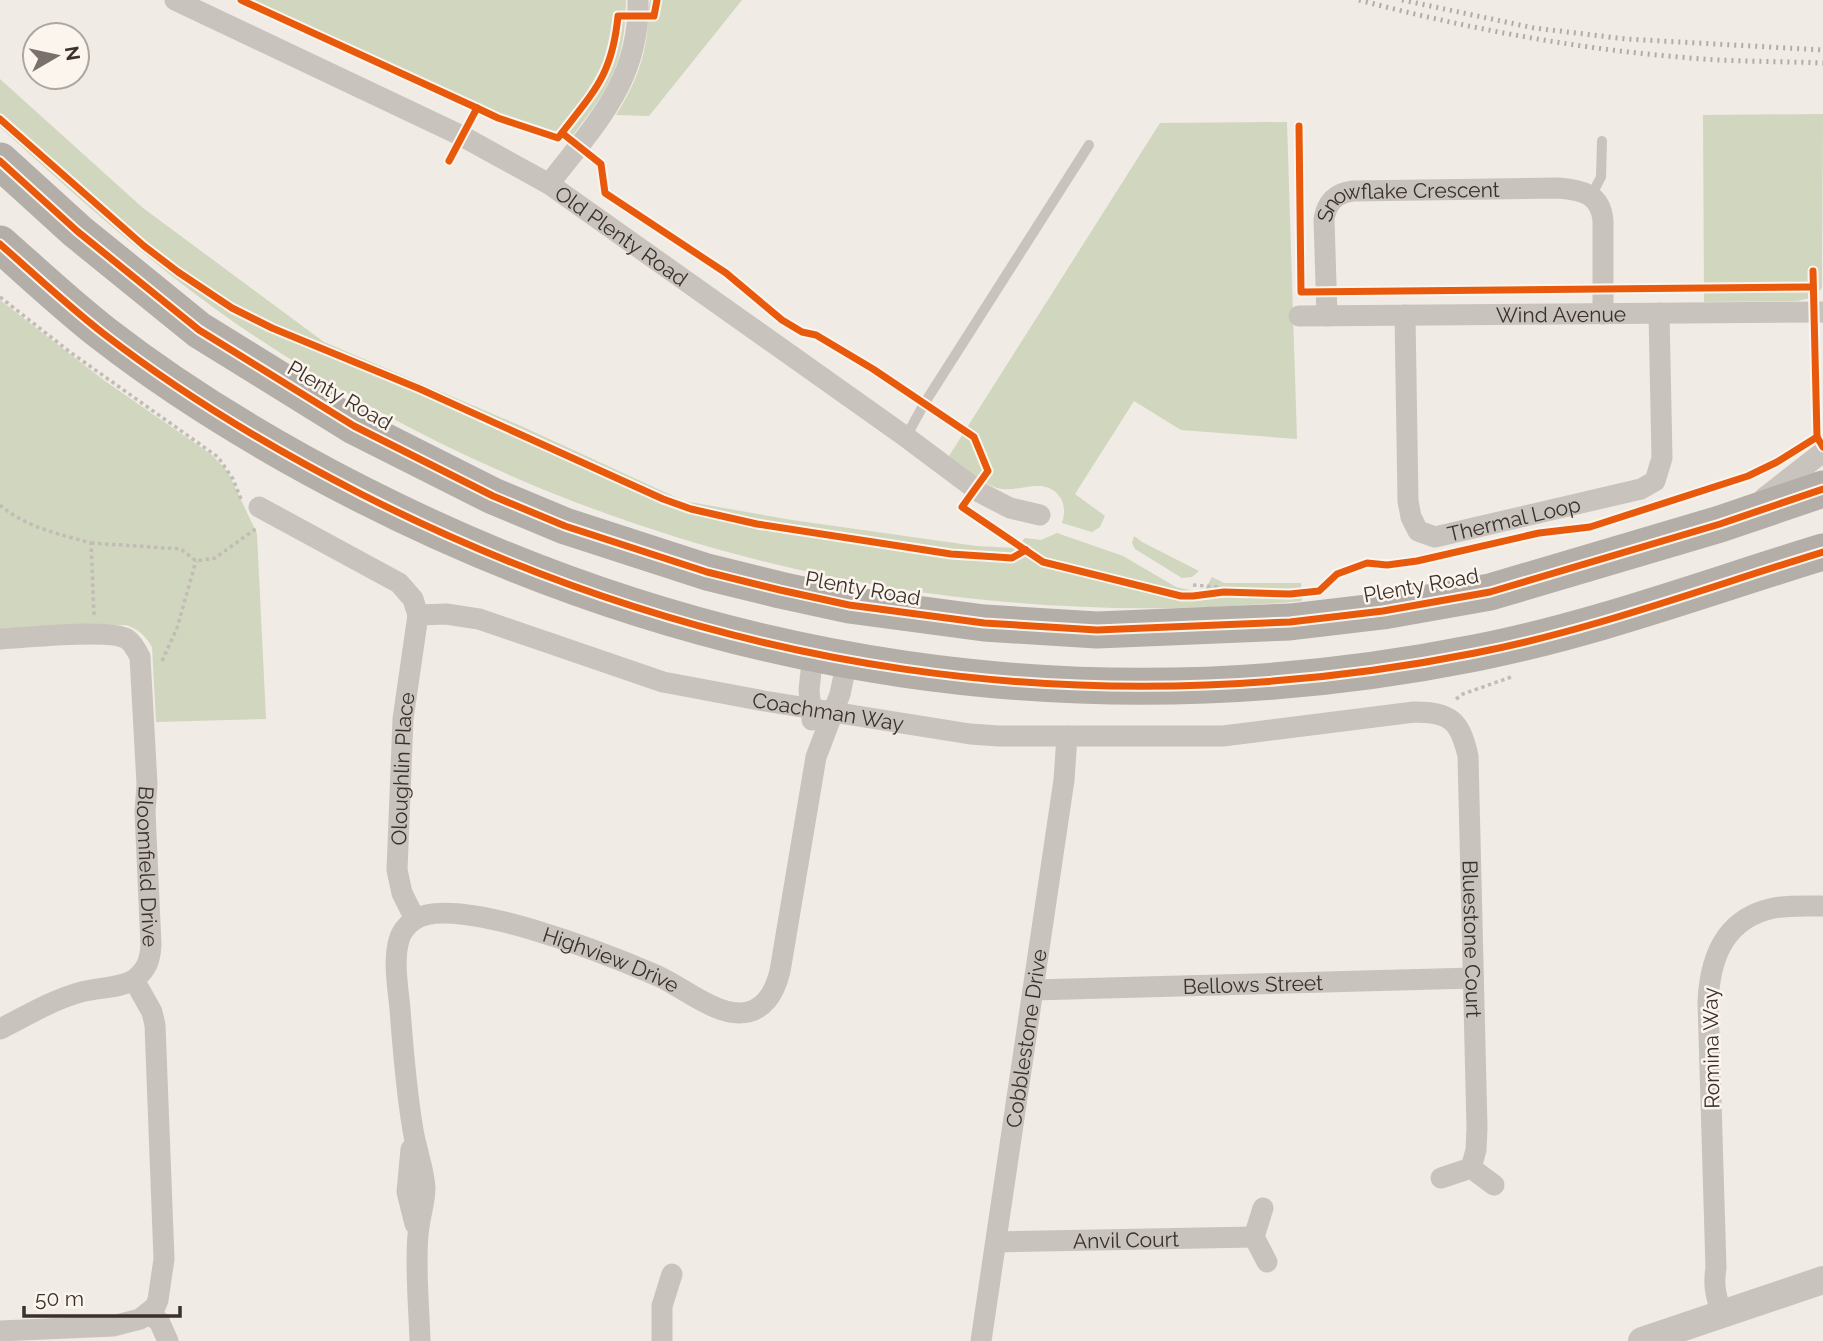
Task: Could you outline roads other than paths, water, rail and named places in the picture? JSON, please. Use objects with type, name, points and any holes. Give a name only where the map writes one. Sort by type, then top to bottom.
[{"type":"highway","name":"Plenty Road","points":[[0,161],[77,231],[200,330],[354,426],[493,496],[565,526],[707,572],[849,605],[984,623],[1097,630],[1290,622],[1383,611],[1490,592],[1744,516],[1823,489]]},
{"type":"highway","points":[[0,244],[104,334],[183,390],[251,434],[388,507],[488,554],[608,599],[708,630],[830,657],[973,678],[1104,687],[1217,686],[1308,677],[1405,665],[1500,648],[1593,624],[1823,552]]},
{"type":"street","name":"Old Plenty Road","points":[[175,0],[462,136],[549,184],[981,493],[1010,508],[1040,515]]},
{"type":"street","points":[[549,184],[605,111],[625,78],[635,40],[638,0]]},
{"type":"street","name":"Snowflake Crescent","points":[[1328,316],[1324,219],[1329,204],[1338,194],[1353,191],[1559,188],[1581,190],[1591,196]]},
{"type":"street","points":[[1591,196],[1603,213],[1603,314]]},
{"type":"street","name":"Wind Avenue","points":[[1299,316],[1823,312]]},
{"type":"street","name":"Thermal Loop","points":[[1405,315],[1408,501],[1411,517],[1418,531],[1436,537],[1641,489],[1655,481],[1662,458],[1659,313]]},
{"type":"street","points":[[1744,516],[1753,506],[1823,452]]},
{"type":"street","points":[[251,508],[282,519],[399,583],[413,599],[418,615]]},
{"type":"street","name":"Coachman Way","points":[[418,615],[446,614],[480,619],[663,682],[970,734],[1223,736],[1415,712],[1432,712],[1447,716]]},
{"type":"street","name":"Oloughlin Place","points":[[415,919],[400,886],[397,870],[403,719],[418,615]]},
{"type":"street","name":"Bloomfield Drive","points":[[0,639],[94,635],[126,638],[136,650],[142,666],[151,944],[150,960],[145,971],[134,980]]},
{"type":"street","name":"Highview Drive","points":[[816,757],[809,690],[830,657]]},
{"type":"street","name":"Highview Drive","points":[[415,919],[426,914],[446,914],[480,917],[521,926],[580,945],[659,977],[722,1010],[741,1013],[755,1010],[771,996],[780,971],[816,757],[840,694],[830,657]]},
{"type":"street","name":"Bluestone Court","points":[[1447,716],[1459,727],[1468,755],[1477,1128],[1476,1150],[1471,1168]]},
{"type":"street","name":"Cobblestone Drive","points":[[981,1341],[1064,780],[1067,736]]},
{"type":"street","name":"Romina Way","points":[[1729,1311],[1716,1268],[1708,1002],[1714,957],[1734,929],[1749,918],[1775,908],[1823,906]]},
{"type":"street","points":[[415,919],[399,939],[397,962],[403,1048],[413,1130],[407,1192],[418,1237],[420,1341]]},
{"type":"street","name":"Bellows Street","points":[[1033,990],[1473,978]]},
{"type":"street","points":[[0,1029],[68,996],[94,989],[121,987],[134,980],[152,1012],[155,1026],[164,1259],[153,1326]]},
{"type":"street","points":[[1441,1178],[1471,1168],[1494,1185]]},
{"type":"street","points":[[1263,1208],[1254,1237],[1267,1262]]},
{"type":"street","name":"Anvil Court","points":[[996,1242],[1254,1237]]},
{"type":"street","points":[[662,1341],[662,1306],[672,1274]]},
{"type":"street","points":[[1642,1341],[1823,1280]]},
{"type":"street","points":[[0,1331],[113,1326],[140,1319],[153,1326],[168,1341]]},
{"type":"lane","points":[[1591,196],[1601,177],[1602,141]]},
{"type":"lane","points":[[906,437],[924,404],[1089,145]]},
{"type":"railway","points":[[1359,0],[1478,28],[1598,48],[1697,59],[1823,63]]},
{"type":"railway","points":[[1402,0],[1534,28],[1626,39],[1823,50]]}]
